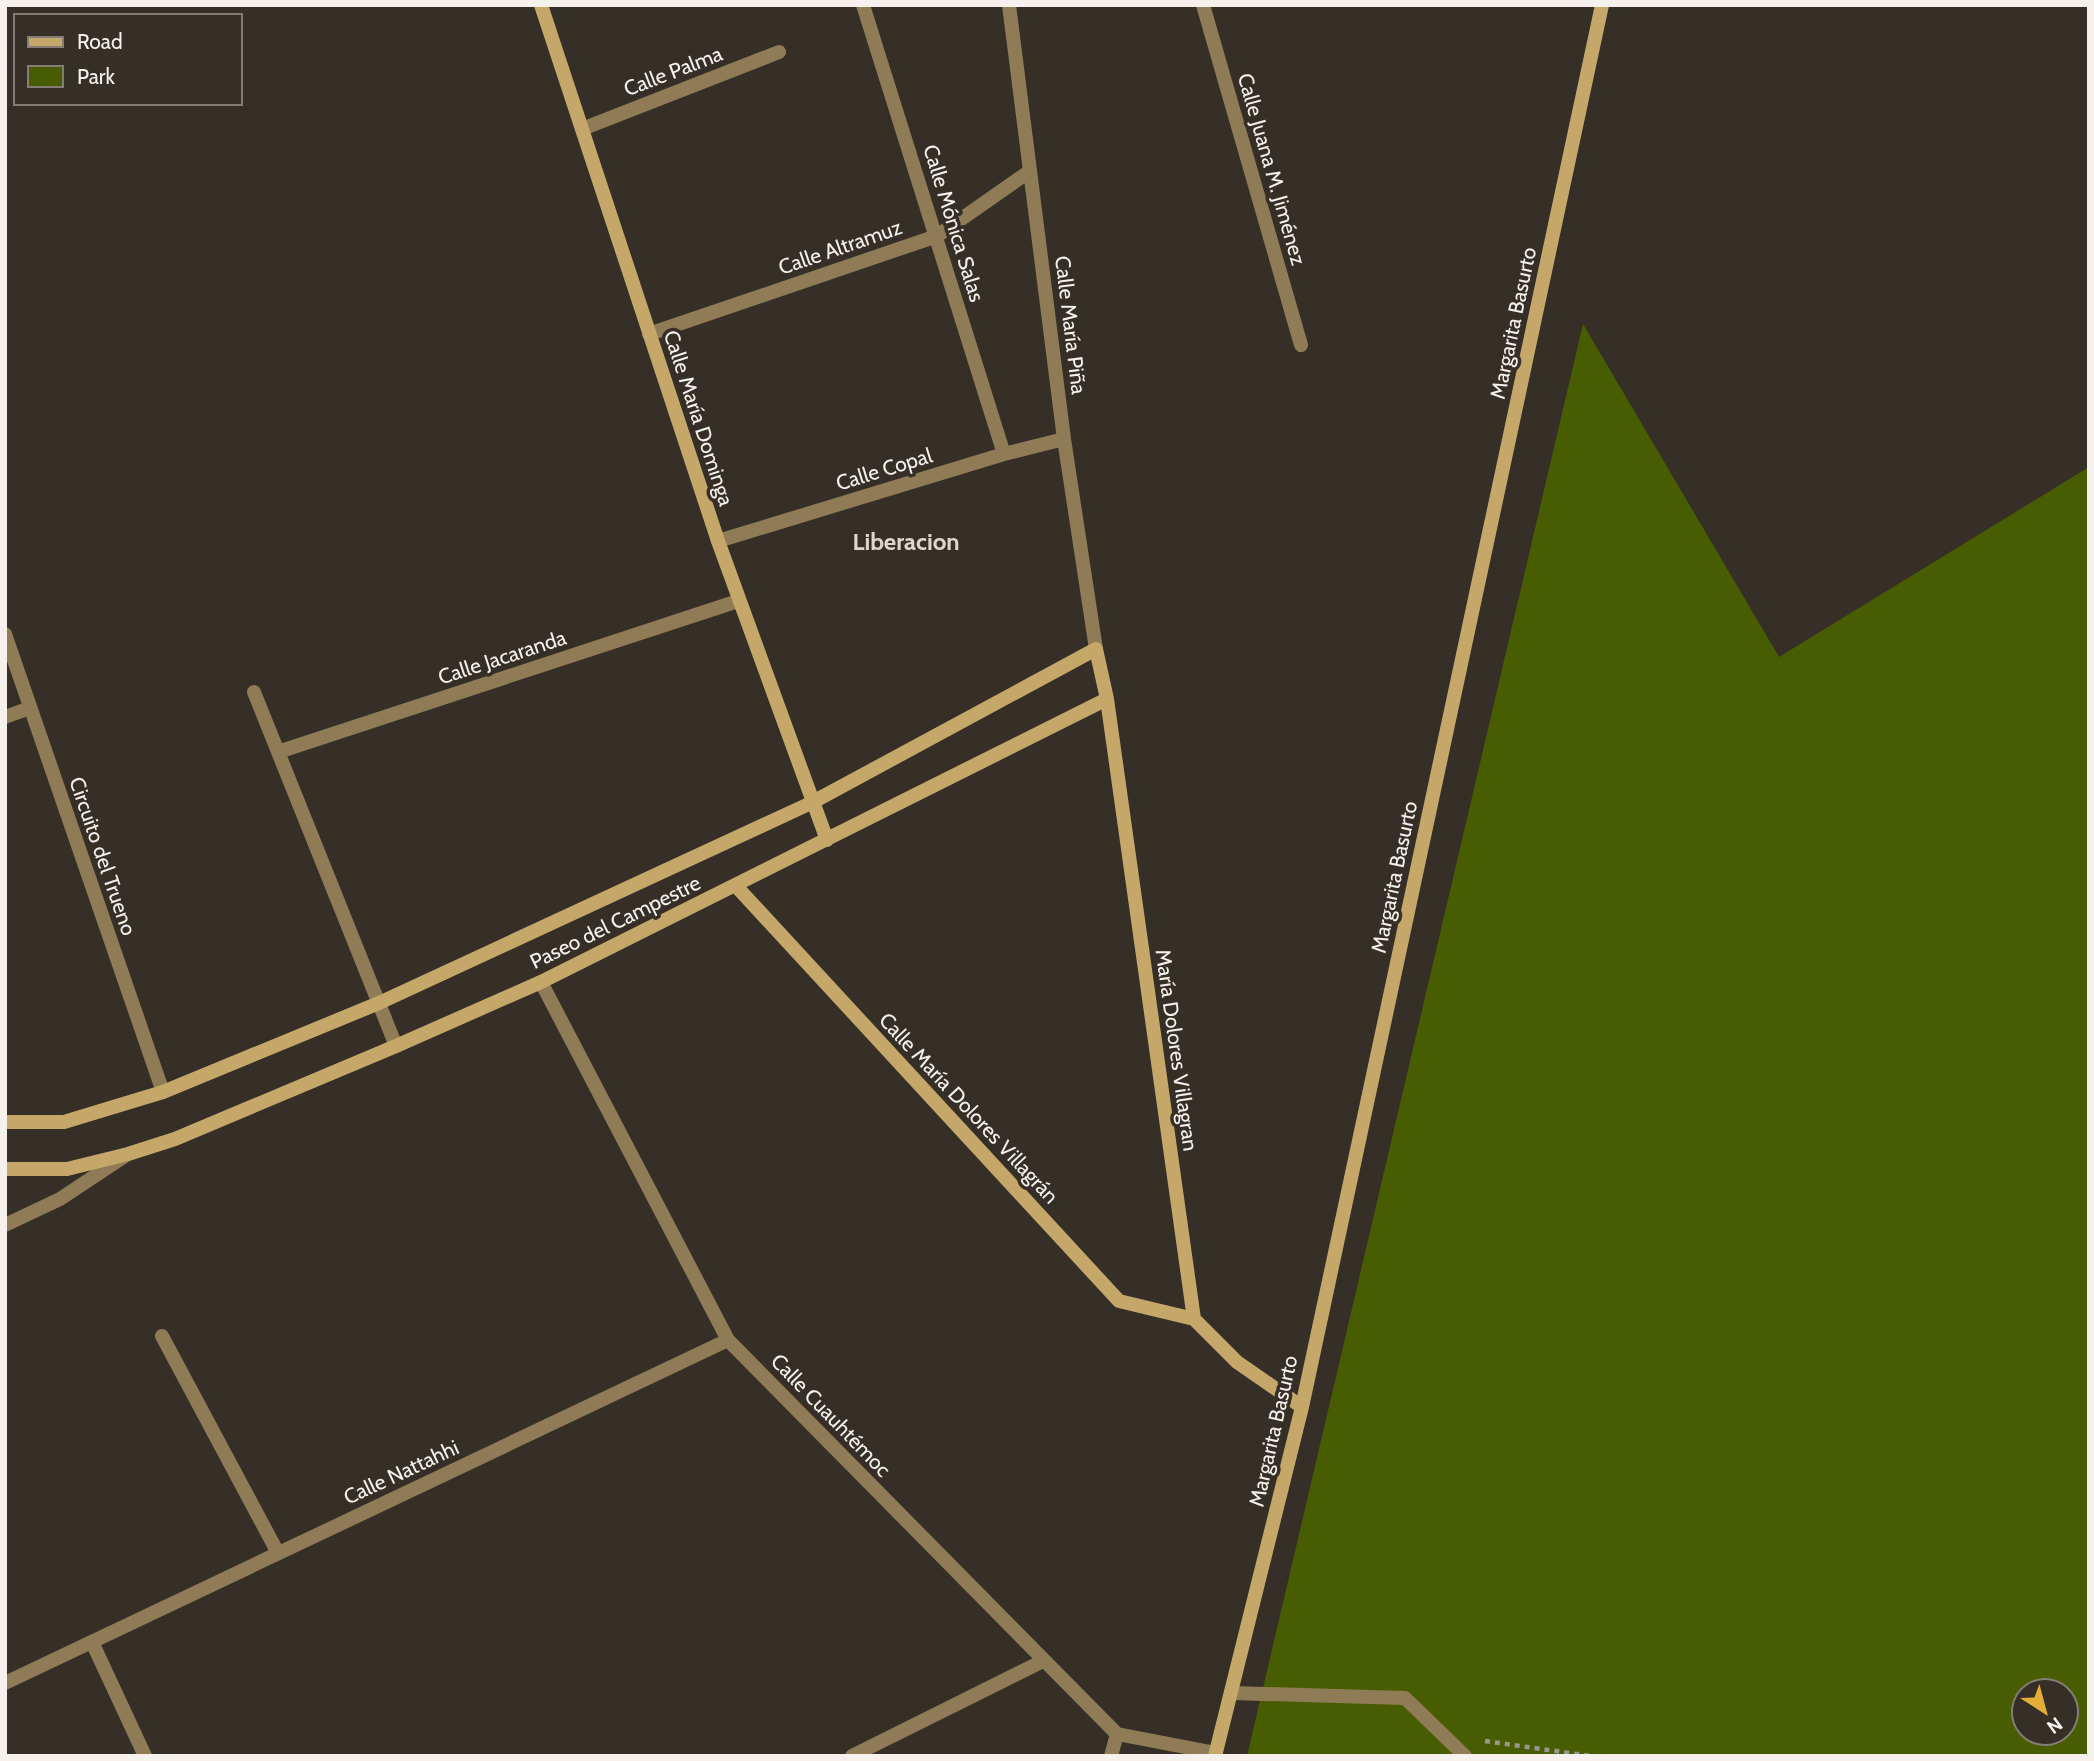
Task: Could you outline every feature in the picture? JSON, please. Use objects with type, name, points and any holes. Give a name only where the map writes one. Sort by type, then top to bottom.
[{"type":"street","name":"Calle María Dominga","points":[[541,5],[738,601],[827,840]]},
{"type":"street","name":"Calle Mónica Salas","points":[[863,5],[1004,454]]},
{"type":"street","name":"Calle María Piña","points":[[1009,5],[1064,439],[1096,649]]},
{"type":"street","name":"Calle Juana M. Jiménez","points":[[1203,5],[1301,345]]},
{"type":"street","name":"Margarita Basurto","points":[[1215,1754],[1302,1407],[1602,5]]},
{"type":"street","name":"Calle Palma","points":[[582,129],[779,52]]},
{"type":"street","name":"Calle Altramuz","points":[[649,334],[937,236],[1030,171]]},
{"type":"street","name":"Calle Copal","points":[[718,541],[1004,454],[1064,439]]},
{"type":"street","name":"Calle Jacaranda","points":[[278,752],[738,601]]},
{"type":"street","name":"Circuito del Trueno","points":[[5,634],[163,1092]]},
{"type":"street","name":"María Dolores Villagran","points":[[1096,649],[1107,699],[1194,1318]]},
{"type":"street","name":"Paseo del Campestre","points":[[5,1122],[64,1122],[163,1092],[379,1003],[811,803],[1096,649]]},
{"type":"street","points":[[254,692],[396,1046]]},
{"type":"street","name":"Paseo del Campestre","points":[[5,1169],[67,1169],[128,1154],[175,1139],[396,1046],[541,982],[1107,699]]},
{"type":"street","points":[[5,717],[30,708]]},
{"type":"street","name":"Calle María Dolores Villagrán","points":[[736,886],[1119,1301],[1194,1318]]},
{"type":"street","name":"Calle Cuauhtémoc","points":[[541,982],[728,1340],[1117,1734]]},
{"type":"street","points":[[5,1225],[61,1199],[128,1154]]},
{"type":"street","points":[[1194,1318],[1237,1362],[1302,1407]]},
{"type":"street","points":[[162,1336],[278,1553]]},
{"type":"street","name":"Calle Nattahhi","points":[[5,1683],[728,1340]]},
{"type":"street","points":[[92,1642],[145,1756]]},
{"type":"street","points":[[852,1756],[1043,1661]]},
{"type":"street","points":[[1231,1693],[1405,1698],[1465,1756]]},
{"type":"street","points":[[1111,1756],[1117,1734],[1215,1754]]},
{"type":"path","points":[[1443,1734],[1591,1756]]},
{"type":"green space","points":[[1583,324],[1779,657],[2089,467],[2089,1756],[1247,1756]]},
{"type":"district","name":"Liberacion","points":[[906,541]]}]
